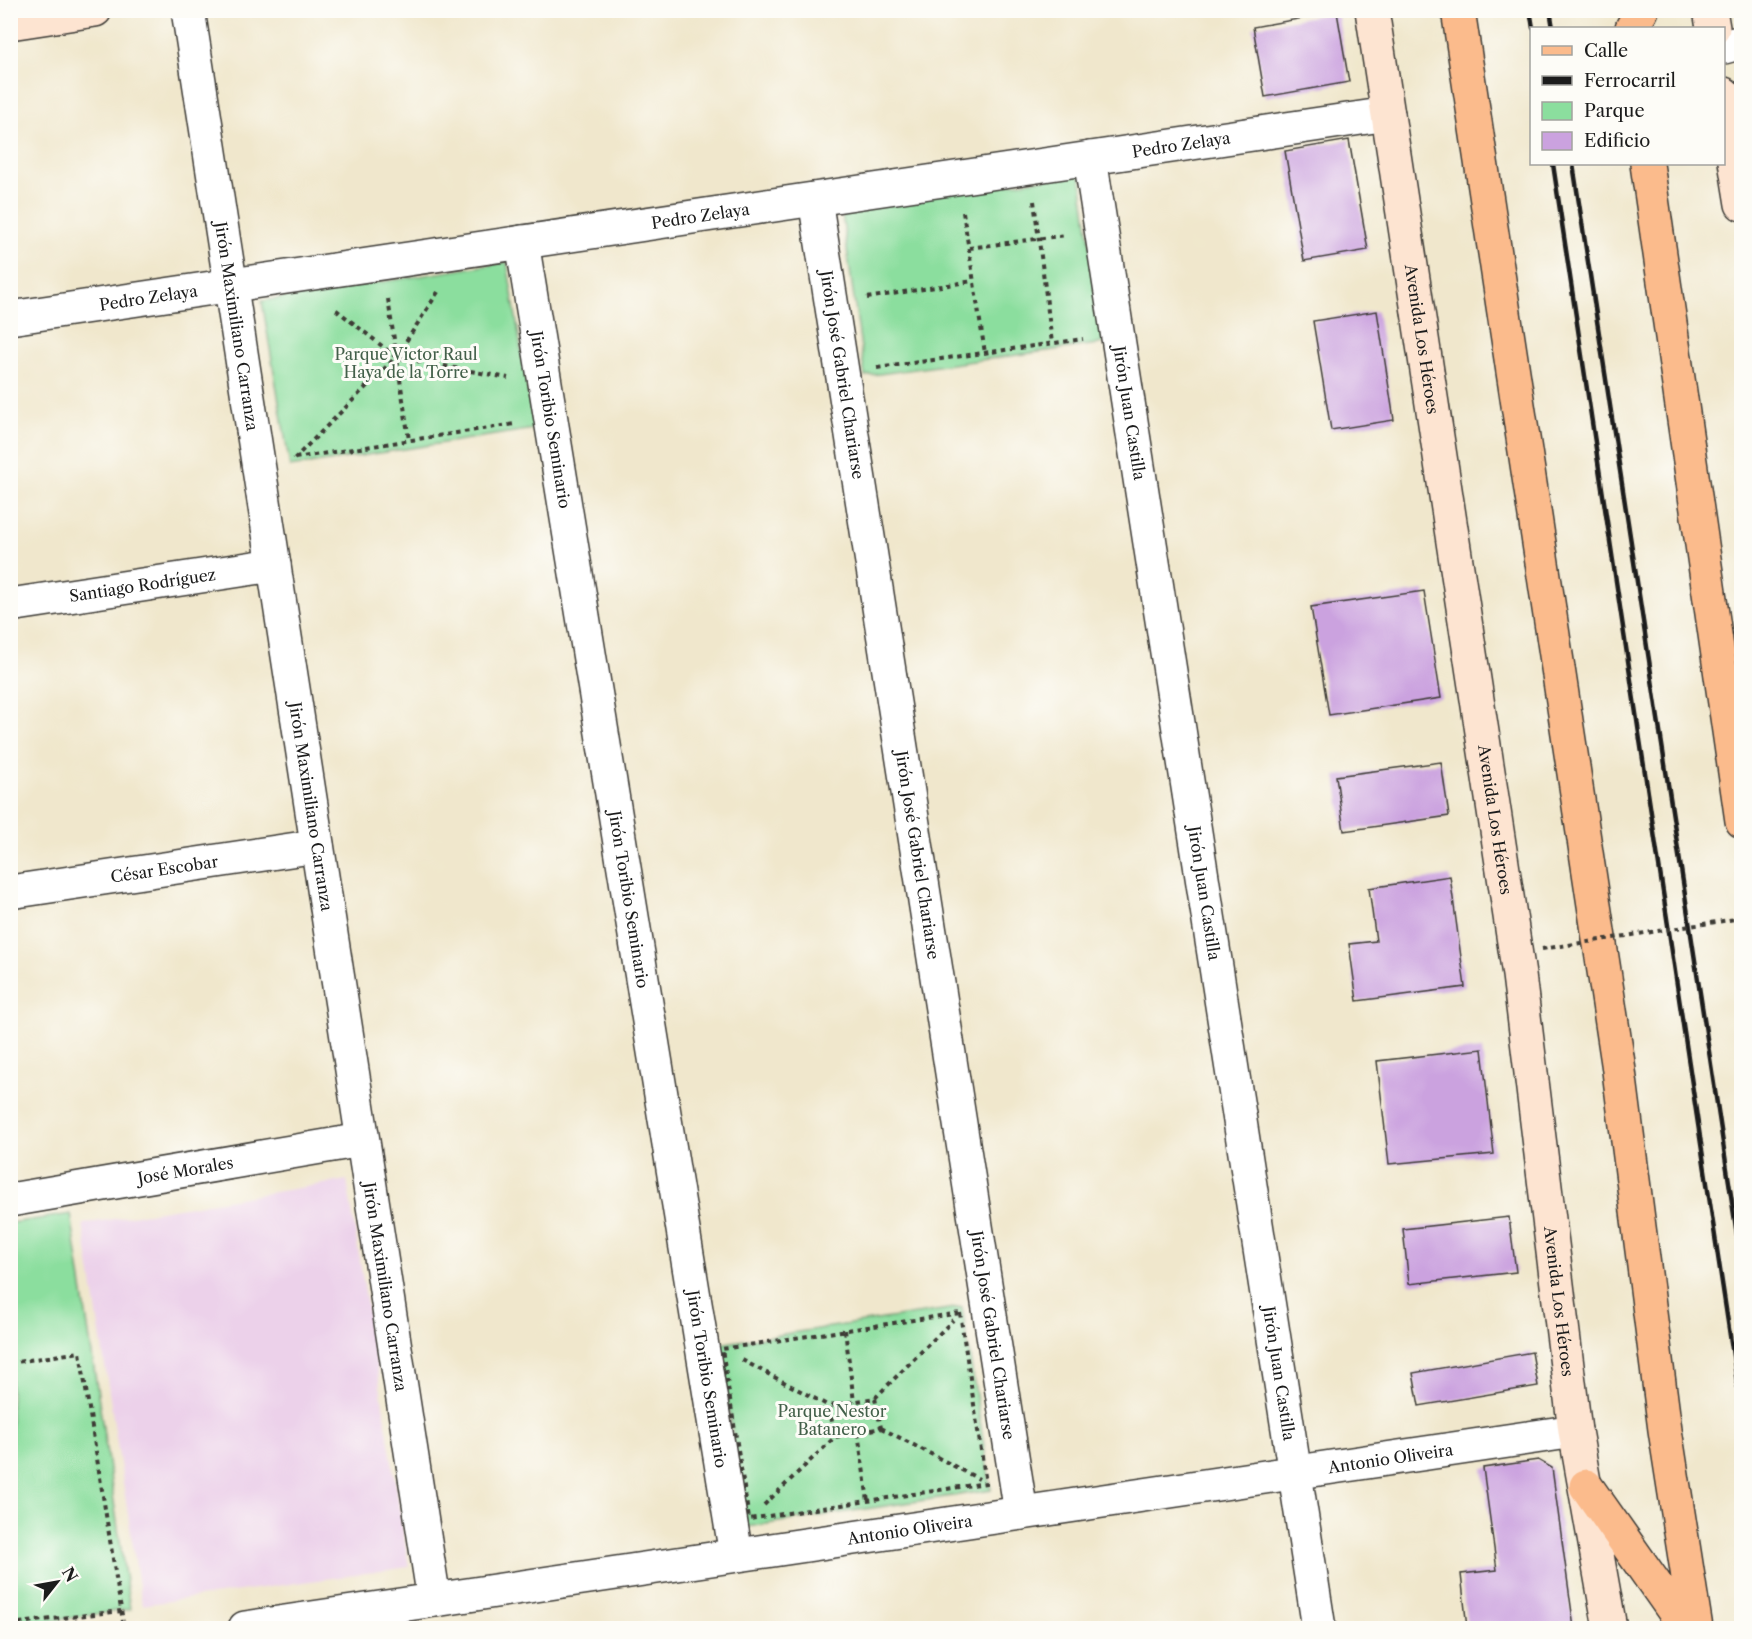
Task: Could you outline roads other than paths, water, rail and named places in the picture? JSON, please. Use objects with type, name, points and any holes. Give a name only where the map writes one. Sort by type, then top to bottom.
[{"type":"main road","points":[[1458,10],[1618,1063],[1664,1418],[1696,1629]]},
{"type":"main road","points":[[1626,10],[1630,27]]},
{"type":"main road","points":[[1631,27],[1642,10]]},
{"type":"main road","points":[[1647,165],[1742,821]]},
{"type":"main road","points":[[1586,1486],[1686,1629]]},
{"type":"street","points":[[10,23],[95,10]]},
{"type":"street","name":"Jirón Maximiliano Carranza","points":[[188,10],[434,1600]]},
{"type":"street","name":"Avenida Los Héroes","points":[[1372,10],[1519,975],[1575,1431],[1610,1629]]},
{"type":"street","points":[[1710,10],[1713,27]]},
{"type":"street","points":[[1725,47],[1742,42]]},
{"type":"street","points":[[1725,100],[1742,204]]},
{"type":"street","name":"Pedro Zelaya","points":[[10,318],[1388,114]]},
{"type":"street","name":"Jirón Juan Castilla","points":[[1090,158],[1319,1629]]},
{"type":"street","name":"Jirón José Gabriel Chariarse","points":[[816,198],[974,1310],[1021,1514]]},
{"type":"street","name":"Jirón Toribio Seminario","points":[[522,242],[719,1352],[736,1556]]},
{"type":"street","name":"Santiago Rodríguez","points":[[10,605],[274,565]]},
{"type":"street","name":"César Escobar","points":[[10,892],[317,846]]},
{"type":"street","name":"José Morales","points":[[10,1200],[362,1140]]},
{"type":"street","name":"Antonio Oliveira","points":[[245,1629],[1575,1431]]},
{"type":"railway","points":[[1530,10],[1533,27]]},
{"type":"railway","points":[[1550,10],[1553,27]]},
{"type":"railway","points":[[1553,165],[1742,1415]]},
{"type":"railway","points":[[1573,165],[1742,1267]]},
{"type":"park label","name":"Parque Victor Raul Haya de la Torre","points":[[406,363]]},
{"type":"park label","name":"Parque Nestor Batanero","points":[[832,1420]]}]
